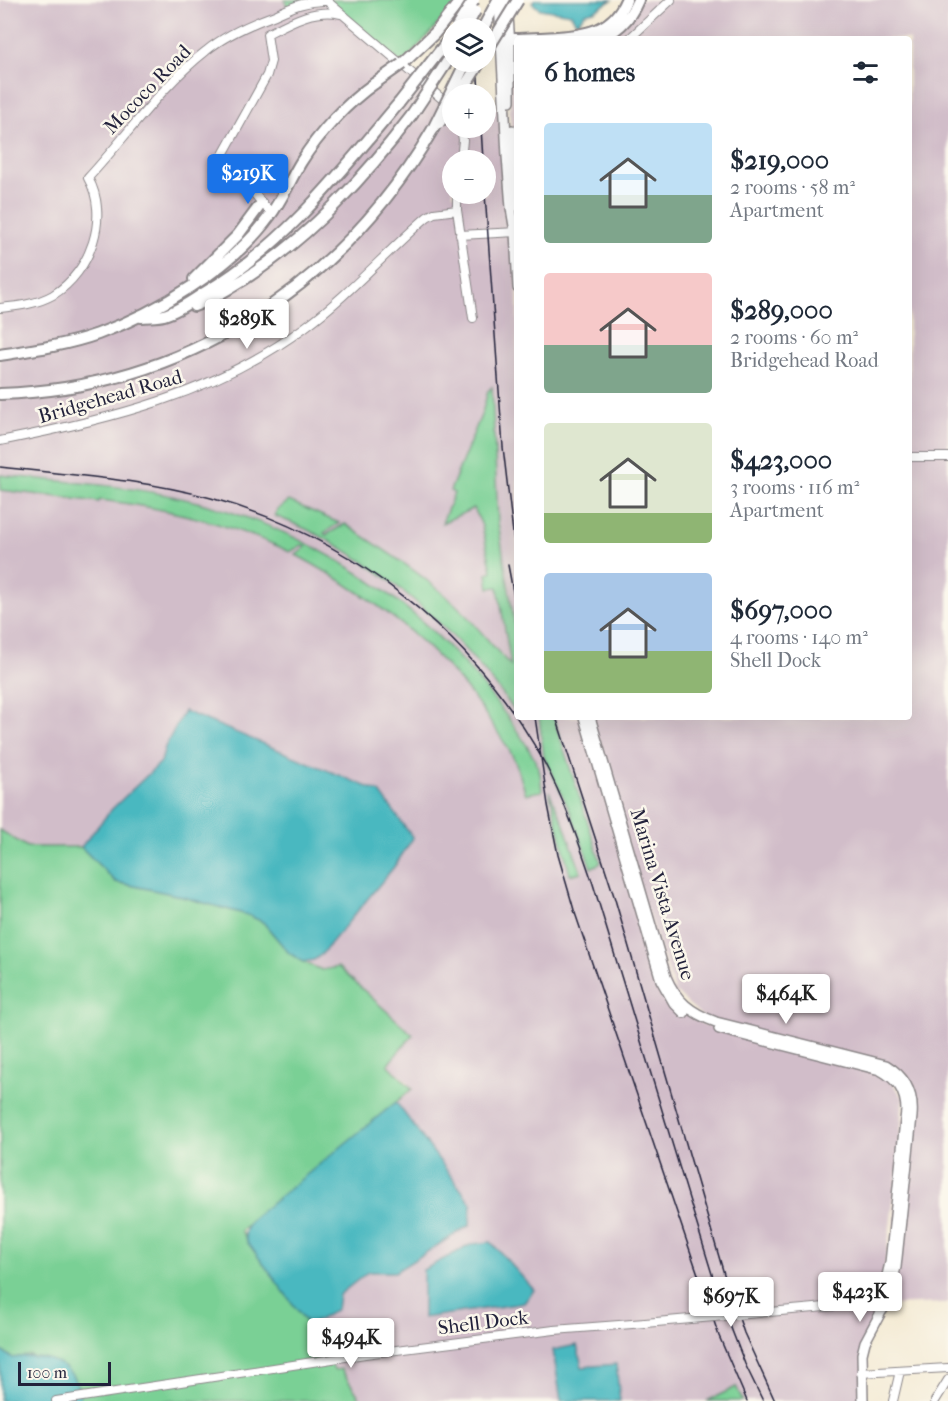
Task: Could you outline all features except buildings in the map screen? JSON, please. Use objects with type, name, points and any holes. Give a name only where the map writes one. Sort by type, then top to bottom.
[{"type":"highway","points":[[0,354],[45,347],[98,334],[138,317],[185,290],[237,252],[272,213],[313,145],[348,105],[402,64],[424,44],[461,0]]},
{"type":"highway","points":[[462,18],[474,0]]},
{"type":"highway","points":[[471,18],[481,0]]},
{"type":"highway","points":[[488,18],[498,0]]},
{"type":"highway","points":[[496,36],[518,0]]},
{"type":"highway","points":[[604,36],[620,26],[638,0]]},
{"type":"highway","points":[[566,36],[590,33],[607,25],[624,4]]},
{"type":"highway","points":[[138,317],[163,315],[177,308],[235,273],[283,234],[316,200],[399,103],[442,48]]},
{"type":"highway","points":[[177,308],[195,306],[214,296],[255,272],[293,244],[341,199],[412,115],[442,70]]},
{"type":"highway","points":[[0,394],[70,387],[136,371],[199,347],[258,315],[308,279],[357,233],[396,186],[433,129],[461,72]]},
{"type":"highway","points":[[433,129],[442,119]]},
{"type":"highway","points":[[185,290],[238,235],[261,204]]},
{"type":"main road","points":[[498,0],[510,43],[510,208],[514,224]]},
{"type":"main road","points":[[507,0],[510,43],[510,114],[514,145]]},
{"type":"main road","name":"Marina Vista Avenue","points":[[585,720],[661,980],[674,1003],[682,1012],[704,1024],[880,1070],[898,1083],[904,1097],[906,1112],[889,1270],[880,1308],[862,1354],[862,1401]]},
{"type":"main road","name":"Marina Vista Avenue","points":[[591,720],[666,977],[684,1005],[693,1012],[716,1022],[886,1065],[907,1084],[912,1100],[912,1116],[896,1267],[886,1305],[880,1308]]},
{"type":"main road","points":[[861,1373],[868,1401]]},
{"type":"street","name":"Mococo Road","points":[[0,308],[33,304],[52,296],[72,280],[87,258],[96,226],[97,197],[88,178],[178,77],[206,51],[264,19],[302,3],[315,0],[327,2],[442,98]]},
{"type":"street","points":[[632,36],[670,0]]},
{"type":"street","points":[[272,213],[261,204],[255,193],[241,178],[235,184],[226,185],[218,181],[214,172],[269,70],[271,57],[267,34],[295,19],[313,14],[334,12],[342,14]]},
{"type":"street","points":[[456,204],[473,318]]},
{"type":"street","name":"Bridgehead Road","points":[[0,441],[125,412],[215,381],[277,347],[304,328],[349,292],[427,217],[434,213],[456,210]]},
{"type":"street","points":[[460,235],[514,232]]},
{"type":"street","points":[[912,457],[948,457]]},
{"type":"street","name":"Shell Dock","points":[[57,1401],[365,1354],[554,1330],[870,1302],[880,1308]]},
{"type":"street","points":[[861,1373],[948,1368]]},
{"type":"street","points":[[893,1401],[900,1371]]},
{"type":"street","points":[[935,1401],[948,1380]]},
{"type":"shaded area","points":[[0,0],[285,0],[288,9],[327,1],[442,98],[442,138],[496,138],[496,107],[505,107],[514,217],[514,720],[585,720],[682,1012],[703,1024],[887,1074],[906,1103],[880,1305],[865,1342],[863,1401],[743,1401],[736,1387],[707,1401],[362,1401],[341,1369],[81,1399],[321,1345],[245,1228],[400,1095],[409,1083],[388,1064],[322,970],[289,953],[263,922],[81,847],[27,847],[0,830]]},
{"type":"shaded area","points":[[638,0],[948,0],[948,1303],[886,1305],[890,1294],[904,1080],[704,1018],[671,988],[591,720],[912,720],[912,36],[599,36]]},
{"type":"shaded area","points":[[514,45],[514,169],[510,114],[510,46]]},
{"type":"green space","points":[[285,0],[461,0],[402,64],[327,1],[288,9]]},
{"type":"green space","points":[[492,387],[498,522],[514,621],[514,710],[468,653],[410,597],[379,572],[345,550],[311,531],[275,516],[277,510],[289,501],[339,523],[324,533],[326,535],[345,524],[402,562],[455,604],[511,666],[498,587],[489,588],[487,574],[492,571],[482,526],[474,508],[442,523],[454,493],[450,491],[482,413],[488,391]]},
{"type":"green space","points":[[0,475],[126,488],[212,506],[256,521],[340,562],[415,615],[449,647],[480,682],[528,747],[539,769],[542,791],[526,794],[516,763],[492,724],[473,697],[430,649],[405,627],[352,588],[296,555],[306,547],[302,545],[290,552],[221,525],[150,507],[0,490]]},
{"type":"green space","points":[[539,720],[554,720],[601,863],[591,868],[571,813],[544,757]]},
{"type":"green space","points":[[549,791],[563,822],[581,872],[570,875]]},
{"type":"green space","points":[[0,830],[27,847],[81,847],[116,882],[172,894],[248,915],[263,922],[289,953],[303,962],[322,970],[338,967],[413,1035],[388,1064],[412,1089],[241,1231],[309,1326],[334,1370],[341,1369],[362,1401],[81,1401],[76,1382],[30,1355],[13,1358],[0,1350]]},
{"type":"green space","points":[[736,1387],[743,1401],[707,1401]]},
{"type":"water","points":[[534,0],[612,0],[594,11],[585,13],[578,22],[571,14],[540,9],[532,3]]},
{"type":"water","points":[[184,711],[380,792],[413,838],[394,867],[322,954],[314,960],[303,962],[289,953],[263,922],[248,915],[172,894],[116,882],[81,847],[112,809],[161,762],[165,747]]},
{"type":"water","points":[[396,1102],[471,1203],[470,1225],[395,1272],[368,1272],[339,1295],[337,1309],[309,1326],[248,1243],[246,1229],[251,1220]]},
{"type":"water","points":[[491,1242],[534,1290],[524,1303],[423,1318],[423,1270],[472,1244]]},
{"type":"water","points":[[577,1345],[582,1367],[616,1364],[620,1401],[561,1401],[553,1350]]},
{"type":"water","points":[[0,1350],[13,1358],[40,1358],[65,1368],[78,1386],[81,1401],[0,1401]]},
{"type":"railway","points":[[474,0],[475,18]]},
{"type":"railway","points":[[478,72],[478,84]]},
{"type":"railway","points":[[482,138],[482,150]]},
{"type":"railway","points":[[486,204],[503,447],[514,542]]},
{"type":"railway","points":[[0,467],[159,486],[211,498],[263,515],[313,538],[360,565],[404,597],[445,633],[482,672],[514,715]]},
{"type":"railway","points":[[508,565],[514,597]]},
{"type":"railway","points":[[518,720],[544,762],[571,822],[593,884],[719,1297],[745,1364],[763,1401]]},
{"type":"railway","points":[[535,720],[558,855],[574,910],[719,1336],[747,1401]]},
{"type":"railway","points":[[557,720],[614,896],[724,1274],[744,1333],[775,1401]]}]
